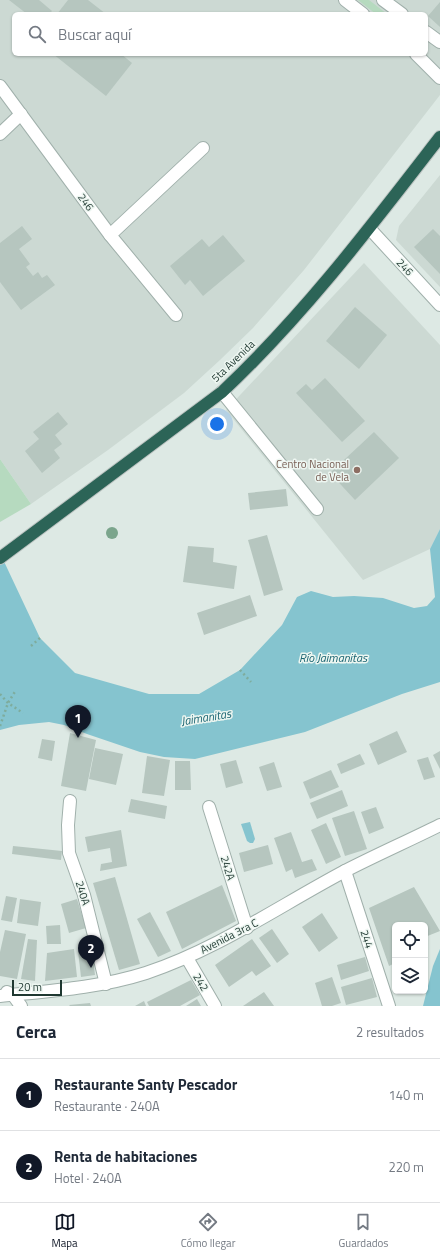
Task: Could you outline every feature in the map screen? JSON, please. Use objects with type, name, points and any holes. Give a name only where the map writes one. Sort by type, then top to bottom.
[{"type":"highway","name":"5ta Avenida","points":[[0,558],[42,525],[222,392],[249,366],[295,316],[370,229],[440,137]]},
{"type":"street","points":[[345,0],[360,12]]},
{"type":"street","points":[[384,0],[399,12]]},
{"type":"street","points":[[428,33],[440,42]]},
{"type":"street","points":[[418,56],[440,78]]},
{"type":"street","name":"246","points":[[0,86],[110,235],[176,315]]},
{"type":"street","points":[[0,134],[21,114]]},
{"type":"street","points":[[110,235],[203,148]]},
{"type":"street","name":"246","points":[[370,229],[440,305]]},
{"type":"street","points":[[222,392],[317,509]]},
{"type":"street","name":"240A","points":[[70,801],[68,825],[69,852],[84,895],[106,984]]},
{"type":"street","name":"242A","points":[[209,808],[246,928]]},
{"type":"street","name":"Avenida 3ra C","points":[[0,996],[106,984],[144,973],[186,958],[246,928],[345,871],[440,825]]},
{"type":"street","name":"244","points":[[345,871],[389,1006]]},
{"type":"street","name":"242","points":[[186,958],[215,1006]]},
{"type":"street","points":[[0,989],[13,995],[21,1006]]},
{"type":"path","points":[[31,646],[40,638]]},
{"type":"path","points":[[240,670],[251,682]]},
{"type":"path","points":[[0,726],[8,703],[16,690]]},
{"type":"path","points":[[0,694],[8,703],[23,713]]},
{"type":"shaded area","points":[[0,0],[440,0],[440,95],[304,270],[253,328],[184,393],[108,450],[31,504],[0,459]]},
{"type":"shaded area","points":[[440,175],[440,287],[396,240],[399,226]]},
{"type":"shaded area","name":"Centro Nacional de Vela","points":[[364,263],[440,345],[440,529],[430,549],[363,580],[226,410]]},
{"type":"green space","points":[[358,0],[369,0],[384,12],[373,12]]},
{"type":"green space","points":[[0,459],[31,504],[0,522]]},
{"type":"water","name":"Río Jaimanitas","points":[[440,529],[440,682],[402,694],[305,732],[195,759],[164,757],[140,752],[64,725],[49,722],[19,725],[0,730],[0,553],[40,638],[75,673],[149,694],[199,694],[240,670],[282,625],[297,597],[311,591],[333,597],[354,596],[383,598],[414,608],[427,606],[435,597],[430,549]]},
{"type":"water","points":[[250,822],[255,839],[253,843],[247,841],[241,824]]},
{"type":"water","points":[[440,949],[440,1006],[423,1006],[426,994],[428,994],[428,986],[433,966]]},
{"type":"building","points":[[9,0],[39,0],[52,11],[51,12],[24,12]]},
{"type":"building","points":[[68,0],[88,0],[103,12],[59,12]]},
{"type":"building","points":[[440,2],[440,27],[428,16]]},
{"type":"building","points":[[56,56],[123,56],[132,63],[106,96]]},
{"type":"building","points":[[22,226],[32,239],[19,249],[30,264],[26,267],[33,276],[38,272],[42,278],[47,275],[55,285],[21,310],[0,282],[0,243]]},
{"type":"building","points":[[433,229],[440,236],[440,274],[414,247]]},
{"type":"building","points":[[223,235],[245,261],[203,296],[190,280],[185,285],[170,266],[202,239],[209,247]]},
{"type":"building","points":[[355,307],[387,335],[359,369],[326,341]]},
{"type":"building","points":[[325,378],[365,421],[342,442],[296,393],[306,384],[312,390]]},
{"type":"building","points":[[58,412],[68,424],[55,435],[62,444],[54,450],[60,458],[42,473],[25,451],[39,439],[33,432]]},
{"type":"building","points":[[374,432],[399,458],[355,500],[330,473]]},
{"type":"building","points":[[286,489],[288,506],[250,510],[248,493]]},
{"type":"building","points":[[267,535],[283,590],[264,596],[248,540]]},
{"type":"building","points":[[188,546],[214,548],[213,562],[237,566],[234,589],[183,582]]},
{"type":"building","points":[[250,595],[257,616],[204,635],[197,613]]},
{"type":"building","points":[[397,731],[407,752],[378,765],[369,744]]},
{"type":"building","points":[[70,733],[96,740],[86,791],[61,786]]},
{"type":"building","points":[[42,739],[55,741],[52,761],[38,758]]},
{"type":"building","points":[[95,748],[123,754],[116,785],[89,779]]},
{"type":"building","points":[[440,751],[440,769],[433,755]]},
{"type":"building","points":[[360,754],[365,764],[341,774],[337,764]]},
{"type":"building","points":[[147,756],[170,760],[164,796],[142,793]]},
{"type":"building","points":[[428,757],[435,777],[424,780],[417,760]]},
{"type":"building","points":[[236,760],[243,783],[226,788],[220,764]]},
{"type":"building","points":[[175,761],[190,761],[191,790],[175,790]]},
{"type":"building","points":[[274,762],[282,787],[267,791],[259,767]]},
{"type":"building","points":[[331,770],[339,787],[310,799],[303,782]]},
{"type":"building","points":[[342,790],[348,806],[317,819],[310,803]]},
{"type":"building","points":[[131,799],[167,806],[165,819],[128,812]]},
{"type":"building","points":[[376,807],[384,828],[369,834],[361,812]]},
{"type":"building","points":[[354,811],[367,849],[345,856],[332,818]]},
{"type":"building","points":[[326,823],[341,857],[326,864],[311,830]]},
{"type":"building","points":[[121,830],[127,866],[100,871],[101,864],[112,862],[110,848],[88,852],[85,837]]},
{"type":"building","points":[[291,832],[302,862],[312,859],[317,870],[295,878],[292,869],[286,872],[274,838]]},
{"type":"building","points":[[268,845],[273,864],[244,872],[239,853]]},
{"type":"building","points":[[13,846],[62,851],[61,860],[12,854]]},
{"type":"building","points":[[115,877],[140,964],[119,970],[93,883]]},
{"type":"building","points":[[222,885],[236,921],[182,949],[166,912]]},
{"type":"building","points":[[414,887],[440,931],[428,936],[428,922],[392,922],[392,964],[389,966],[369,908]]},
{"type":"building","points":[[6,896],[17,898],[12,922],[1,920]]},
{"type":"building","points":[[20,899],[41,902],[38,926],[17,923]]},
{"type":"building","points":[[77,899],[86,928],[69,933],[61,904]]},
{"type":"building","points":[[150,912],[171,951],[158,957],[137,919]]},
{"type":"building","points":[[322,913],[338,938],[319,952],[302,927]]},
{"type":"building","points":[[60,925],[61,944],[47,944],[46,926]]},
{"type":"building","points":[[272,929],[289,954],[277,963],[259,938]]},
{"type":"building","points":[[5,930],[26,934],[17,979],[0,976],[0,952]]},
{"type":"building","points":[[28,939],[37,940],[35,981],[21,979]]},
{"type":"building","points":[[252,939],[271,966],[256,976],[252,971],[229,987],[215,965]]},
{"type":"building","points":[[74,949],[77,977],[45,981],[47,953]]},
{"type":"building","points":[[92,949],[95,975],[81,977],[78,951]]},
{"type":"building","points":[[365,957],[369,971],[341,980],[337,965]]},
{"type":"building","points":[[332,977],[341,1003],[332,1006],[322,1006],[315,983]]},
{"type":"building","points":[[372,978],[377,997],[346,1005],[341,987]]},
{"type":"building","points":[[191,980],[200,995],[180,1006],[149,1006],[147,1002]]},
{"type":"building","points":[[264,992],[274,1006],[243,1006]]},
{"type":"building","points":[[197,999],[201,1006],[186,1006]]},
{"type":"building","points":[[144,1001],[146,1006],[135,1006]]},
{"type":"building","points":[[90,1003],[91,1006],[69,1005]]},
{"type":"place","name":"Centro Nacional de Vela","points":[[357,470]]},
{"type":"place","name":"Restaurante Santy Pescador","points":[[78,738]]},
{"type":"place","name":"Renta de habitaciones","points":[[91,968]]},
{"type":"water label","name":"Jaimanitas","points":[[206,717]]}]
